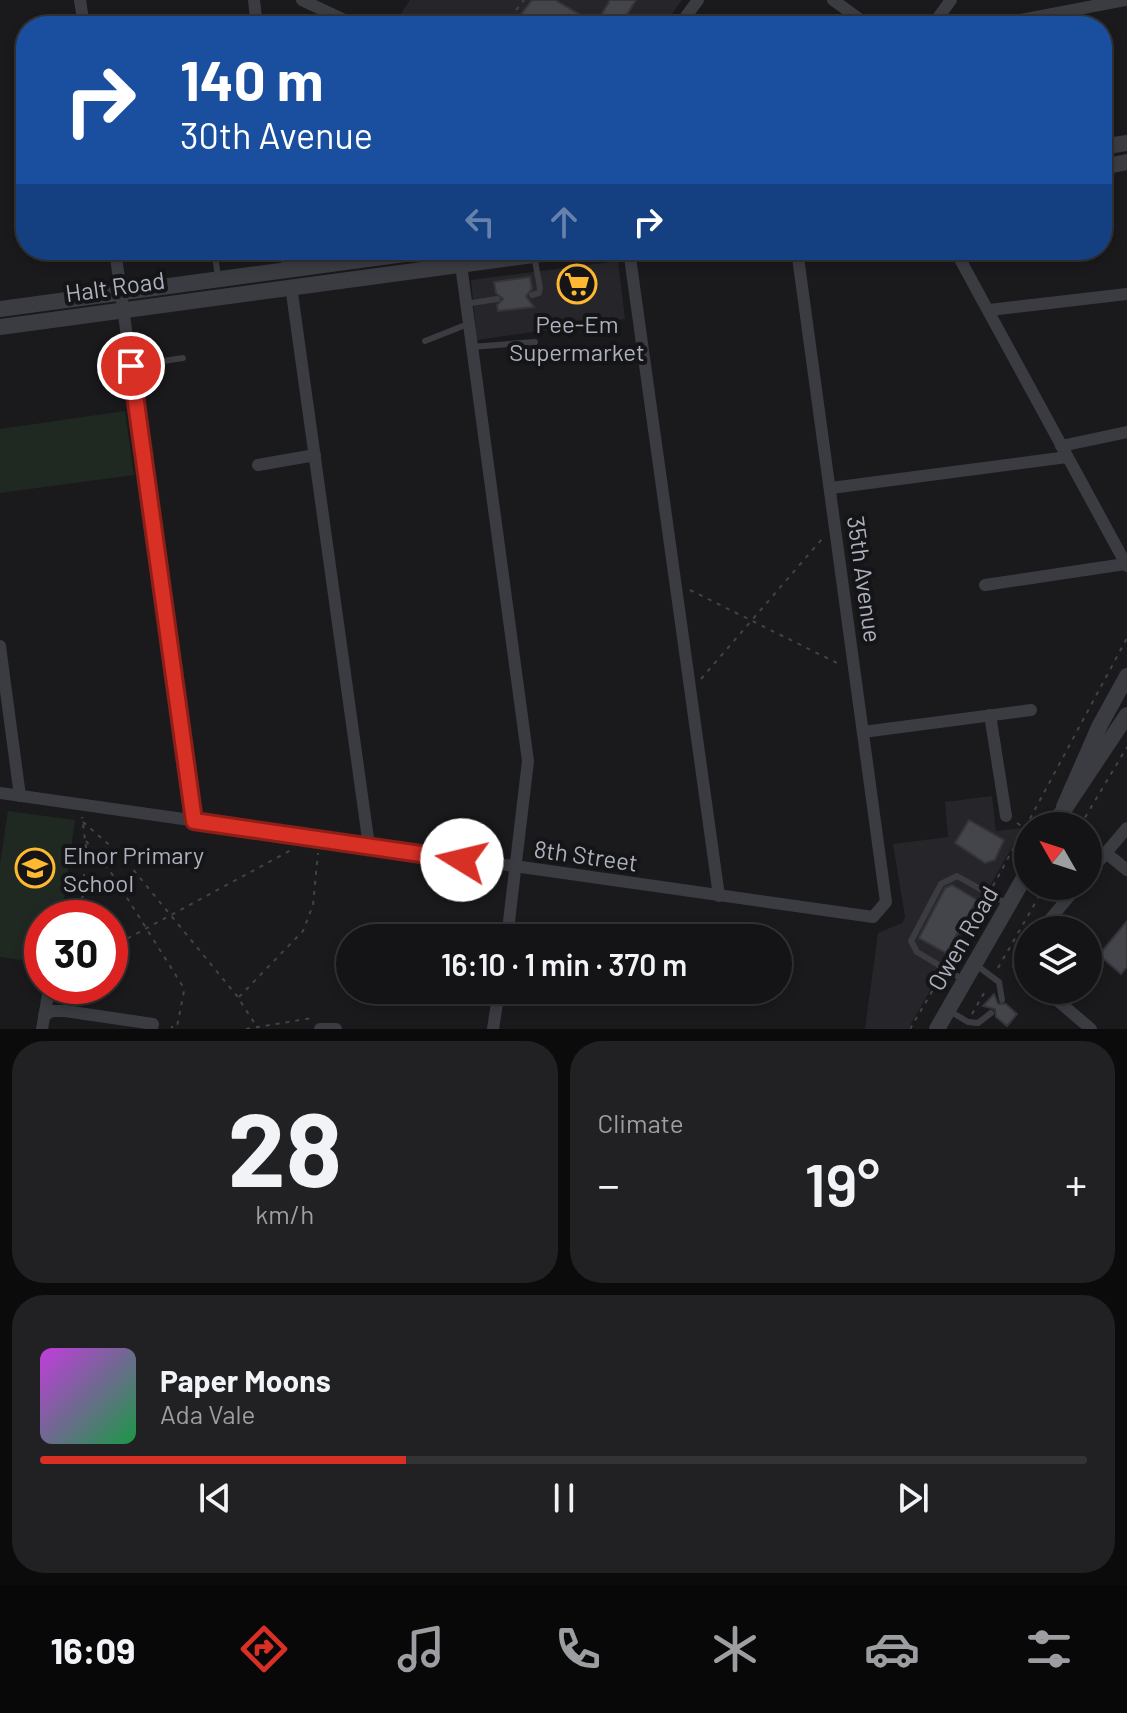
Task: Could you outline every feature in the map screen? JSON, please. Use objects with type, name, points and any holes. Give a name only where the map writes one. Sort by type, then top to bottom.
[{"type":"street","points":[[302,0],[318,3],[340,16]]},
{"type":"street","points":[[833,0],[855,16]]},
{"type":"street","points":[[1041,16],[1125,0]]},
{"type":"street","points":[[116,260],[194,821]]},
{"type":"street","points":[[287,260],[369,846]]},
{"type":"street","name":"Halt Road","points":[[0,327],[219,280],[290,278],[383,260]]},
{"type":"street","name":"Halt Road","points":[[0,309],[122,302],[443,260]]},
{"type":"street","points":[[460,260],[528,761],[509,924]]},
{"type":"street","points":[[630,260],[719,896]]},
{"type":"street","name":"35th Avenue","points":[[798,260],[886,902],[879,913]]},
{"type":"street","points":[[961,260],[1126,565],[985,585]]},
{"type":"street","points":[[989,310],[1127,294]]},
{"type":"street","points":[[831,488],[1064,452],[1127,432]]},
{"type":"street","points":[[258,465],[315,455]]},
{"type":"street","points":[[0,646],[20,796]]},
{"type":"street","points":[[1064,807],[1093,739],[1127,676]]},
{"type":"street","points":[[863,732],[1031,710]]},
{"type":"street","points":[[990,715],[1006,816]]},
{"type":"street","points":[[1061,812],[1127,715]]},
{"type":"street","name":"8th Street","points":[[0,793],[869,918],[879,913]]},
{"type":"street","points":[[1102,858],[1127,828]]},
{"type":"street","points":[[1106,853],[1127,870]]},
{"type":"street","name":"Owen Road","points":[[937,1029],[1014,896]]},
{"type":"street","points":[[1053,916],[1066,900]]},
{"type":"street","points":[[493,1029],[497,1004]]},
{"type":"street","points":[[1062,1004],[1091,1029]]},
{"type":"street","points":[[43,1023],[56,1011],[153,1024],[152,1029]]},
{"type":"street","points":[[318,1025],[336,1029]]},
{"type":"lane","points":[[216,260],[219,280]]},
{"type":"lane","points":[[532,295],[539,293],[540,288],[535,260]]},
{"type":"lane","points":[[465,304],[497,299]]},
{"type":"lane","points":[[425,341],[468,324]]},
{"type":"lane","points":[[471,347],[525,346],[535,342]]},
{"type":"lane","points":[[131,366],[183,358]]},
{"type":"lane","points":[[965,981],[914,949],[914,931],[941,884],[950,876],[963,878],[1009,905]]},
{"type":"lane","points":[[975,964],[994,976],[1002,987],[1002,1000]]},
{"type":"lane","points":[[948,1010],[968,1022],[978,1023],[991,1013]]},
{"type":"path","points":[[512,16],[524,0]]},
{"type":"path","points":[[689,685],[699,681],[827,533],[837,531]]},
{"type":"path","points":[[676,589],[688,588],[839,666],[854,663]]},
{"type":"path","points":[[1034,812],[1127,638]]},
{"type":"path","points":[[1088,812],[1127,747]]},
{"type":"path","points":[[81,812],[86,841],[82,900]]},
{"type":"path","points":[[83,822],[122,856],[238,998],[257,1027]]},
{"type":"path","points":[[86,841],[112,874],[184,991],[177,1027],[171,1027]]},
{"type":"path","points":[[128,937],[170,913],[249,876],[299,844]]},
{"type":"path","points":[[238,998],[303,931],[313,905],[320,847]]},
{"type":"path","points":[[910,1029],[1014,847]]},
{"type":"path","points":[[968,1022],[1037,900]]},
{"type":"path","points":[[246,1029],[318,1025]]},
{"type":"shaded area","points":[[410,0],[682,0],[670,16],[400,16]]},
{"type":"shaded area","points":[[618,261],[625,319],[477,340],[471,280]]},
{"type":"shaded area","points":[[125,411],[134,475],[0,493],[0,429]]},
{"type":"shaded area","points":[[992,796],[996,831],[1014,829],[1014,844],[908,1029],[865,1029],[878,933],[902,923],[905,917],[893,844],[948,837],[945,802]]},
{"type":"shaded area","name":"Elnor Primary School","points":[[8,811],[75,820],[64,900],[24,900],[24,960],[0,957],[0,864]]},
{"type":"building","points":[[532,0],[555,0],[582,16],[520,16]]},
{"type":"building","points":[[610,0],[636,0],[626,16],[601,16]]},
{"type":"building","name":"Pee-Em Supermarket","points":[[584,265],[588,300],[571,302],[566,268]]},
{"type":"building","points":[[530,277],[532,289],[526,296],[534,307],[498,311],[497,305],[503,299],[496,293],[494,282]]},
{"type":"building","points":[[969,820],[1004,840],[995,860],[985,863],[955,843]]},
{"type":"building","points":[[952,885],[977,900],[946,953],[919,938],[945,888]]},
{"type":"building","points":[[1127,921],[1127,967],[1121,974],[1102,958],[1102,951]]},
{"type":"building","points":[[994,994],[998,1004],[1006,1004],[1017,1014],[1007,1026],[996,1017],[995,1009],[983,1006]]},
{"type":"place","name":"Pee-Em Supermarket","points":[[577,284]]},
{"type":"place","name":"Elnor Primary School","points":[[35,868]]},
{"type":"route","points":[[131,366],[194,821],[462,860]]}]
